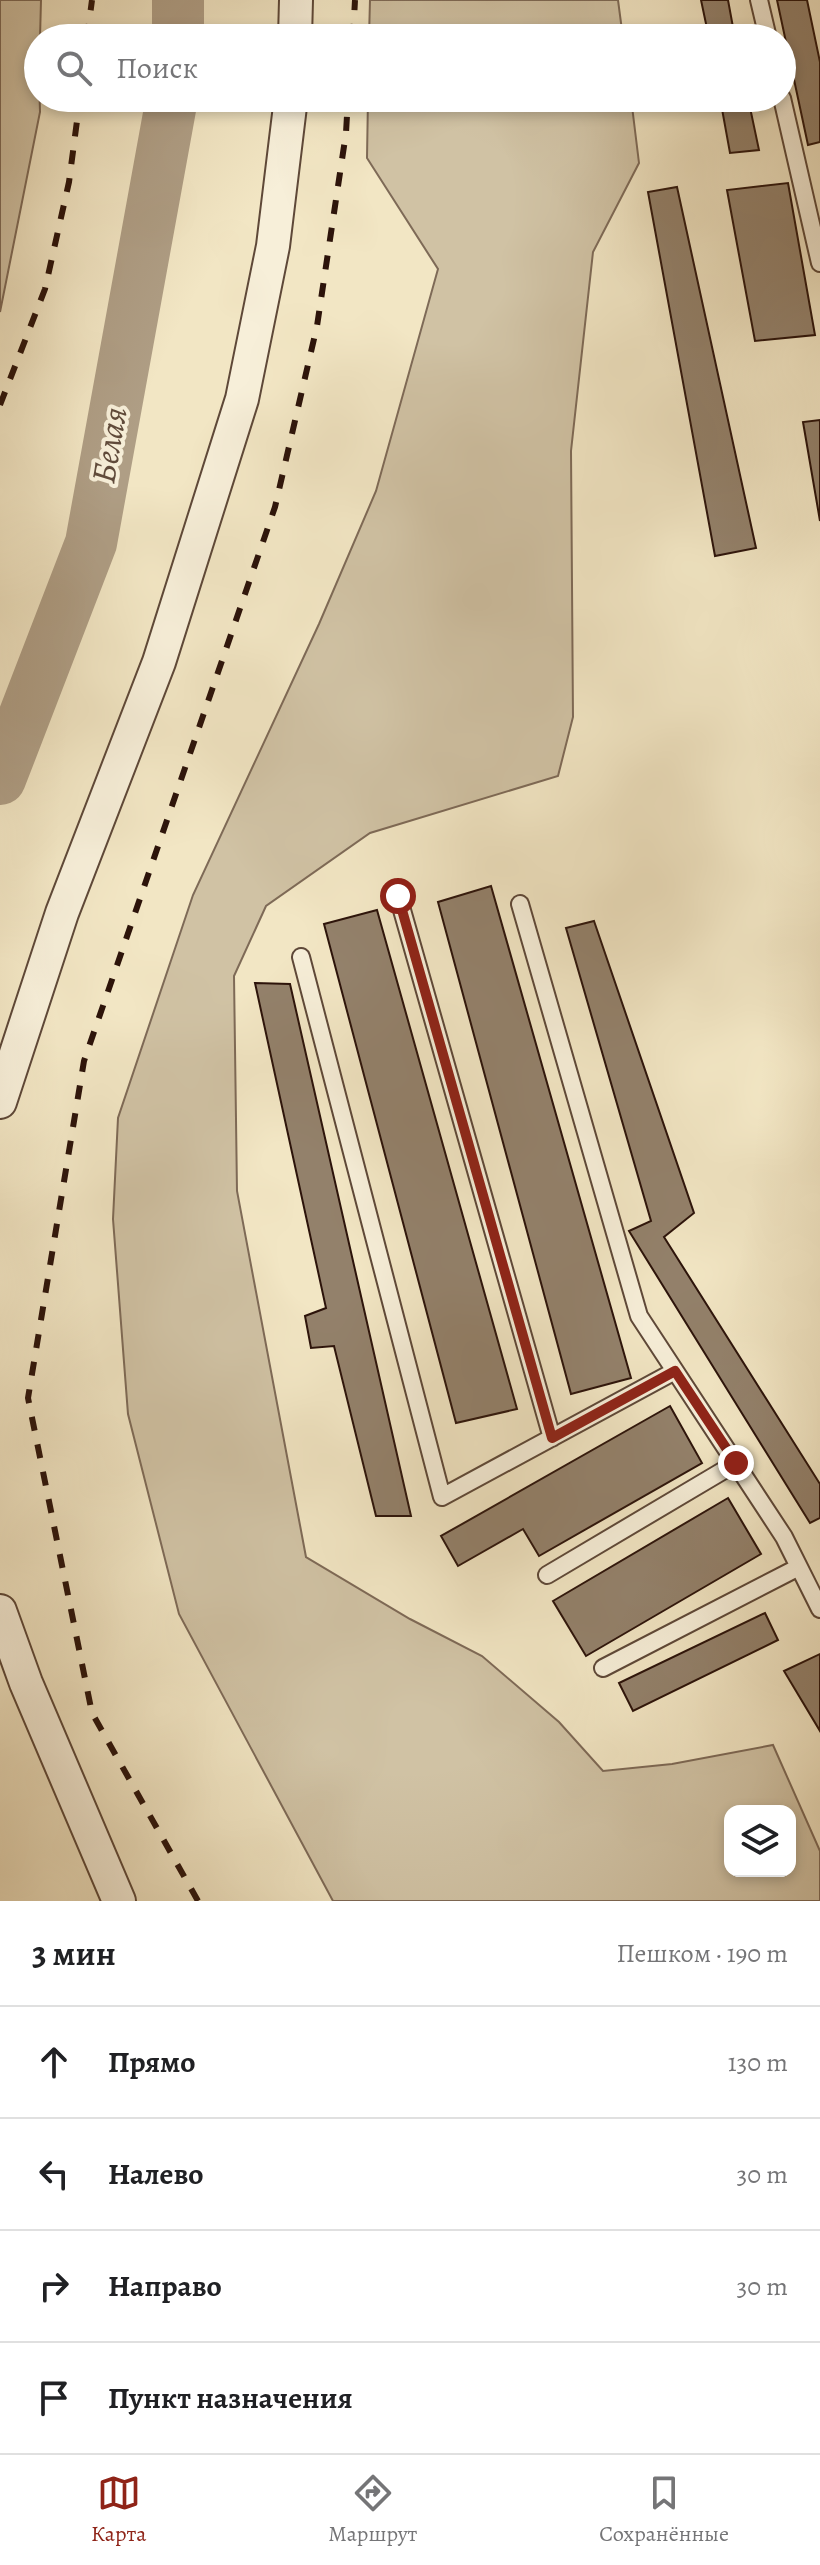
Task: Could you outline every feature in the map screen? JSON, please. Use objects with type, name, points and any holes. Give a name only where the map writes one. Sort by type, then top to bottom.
[{"type":"street","points":[[295,24],[296,0]]},
{"type":"street","points":[[0,1102],[62,913],[159,662],[242,399],[273,246],[289,112]]},
{"type":"street","points":[[0,1611],[26,1683],[119,1901]]},
{"type":"lane","points":[[759,0],[765,24]]},
{"type":"lane","points":[[785,112],[820,263]]},
{"type":"lane","points":[[398,896],[552,1438]]},
{"type":"lane","points":[[520,904],[639,1316],[784,1537],[820,1609]]},
{"type":"lane","points":[[301,957],[442,1497],[675,1371]]},
{"type":"lane","points":[[547,1575],[736,1463]]},
{"type":"lane","points":[[603,1668],[799,1567]]},
{"type":"shaded area","points":[[0,0],[41,0],[40,24],[24,24],[24,112],[40,112],[0,312]]},
{"type":"shaded area","points":[[370,0],[618,0],[621,24],[369,24]]},
{"type":"shaded area","points":[[368,112],[633,112],[639,163],[593,252],[571,451],[573,717],[558,776],[370,833],[266,906],[234,976],[237,1191],[306,1557],[410,1619],[482,1656],[559,1722],[603,1771],[672,1764],[773,1745],[820,1851],[820,1901],[333,1901],[179,1614],[128,1414],[113,1219],[118,1118],[193,895],[319,624],[376,491],[438,269],[367,158]]},
{"type":"building","points":[[701,0],[728,0],[732,24],[706,24]]},
{"type":"building","points":[[777,0],[807,0],[820,62],[820,142],[808,145],[796,89],[796,24],[782,24]]},
{"type":"building","points":[[723,112],[751,112],[759,150],[730,153]]},
{"type":"building","points":[[788,183],[815,335],[755,341],[727,190]]},
{"type":"building","points":[[677,187],[756,548],[715,556],[648,192]]},
{"type":"building","points":[[820,420],[820,521],[803,422]]},
{"type":"building","points":[[491,886],[631,1378],[571,1394],[438,902]]},
{"type":"building","points":[[377,910],[517,1409],[456,1423],[324,924]]},
{"type":"building","points":[[594,921],[694,1213],[664,1237],[820,1484],[820,1518],[810,1523],[629,1231],[651,1221],[566,928]]},
{"type":"building","points":[[255,983],[290,984],[411,1516],[376,1516],[334,1346],[311,1348],[305,1316],[326,1308]]},
{"type":"building","points":[[670,1406],[702,1463],[539,1556],[523,1529],[458,1566],[441,1536]]},
{"type":"building","points":[[728,1498],[761,1554],[586,1656],[553,1601]]},
{"type":"building","points":[[765,1613],[778,1640],[633,1711],[619,1683]]},
{"type":"building","points":[[820,1654],[820,1731],[784,1671]]},
{"type":"waterway","name":"Белая","points":[[178,0],[178,24]]},
{"type":"waterway","name":"Белая","points":[[0,779],[91,543],[169,112]]},
{"type":"railway","points":[[89,24],[92,0]]},
{"type":"railway","points":[[354,24],[355,0]]},
{"type":"railway","points":[[0,405],[45,289],[69,182],[78,112]]},
{"type":"railway","points":[[198,1901],[92,1713],[28,1398],[84,1061],[275,507],[317,326],[347,112]]},
{"type":"route","points":[[398,896],[552,1438],[675,1371],[736,1463]]}]
